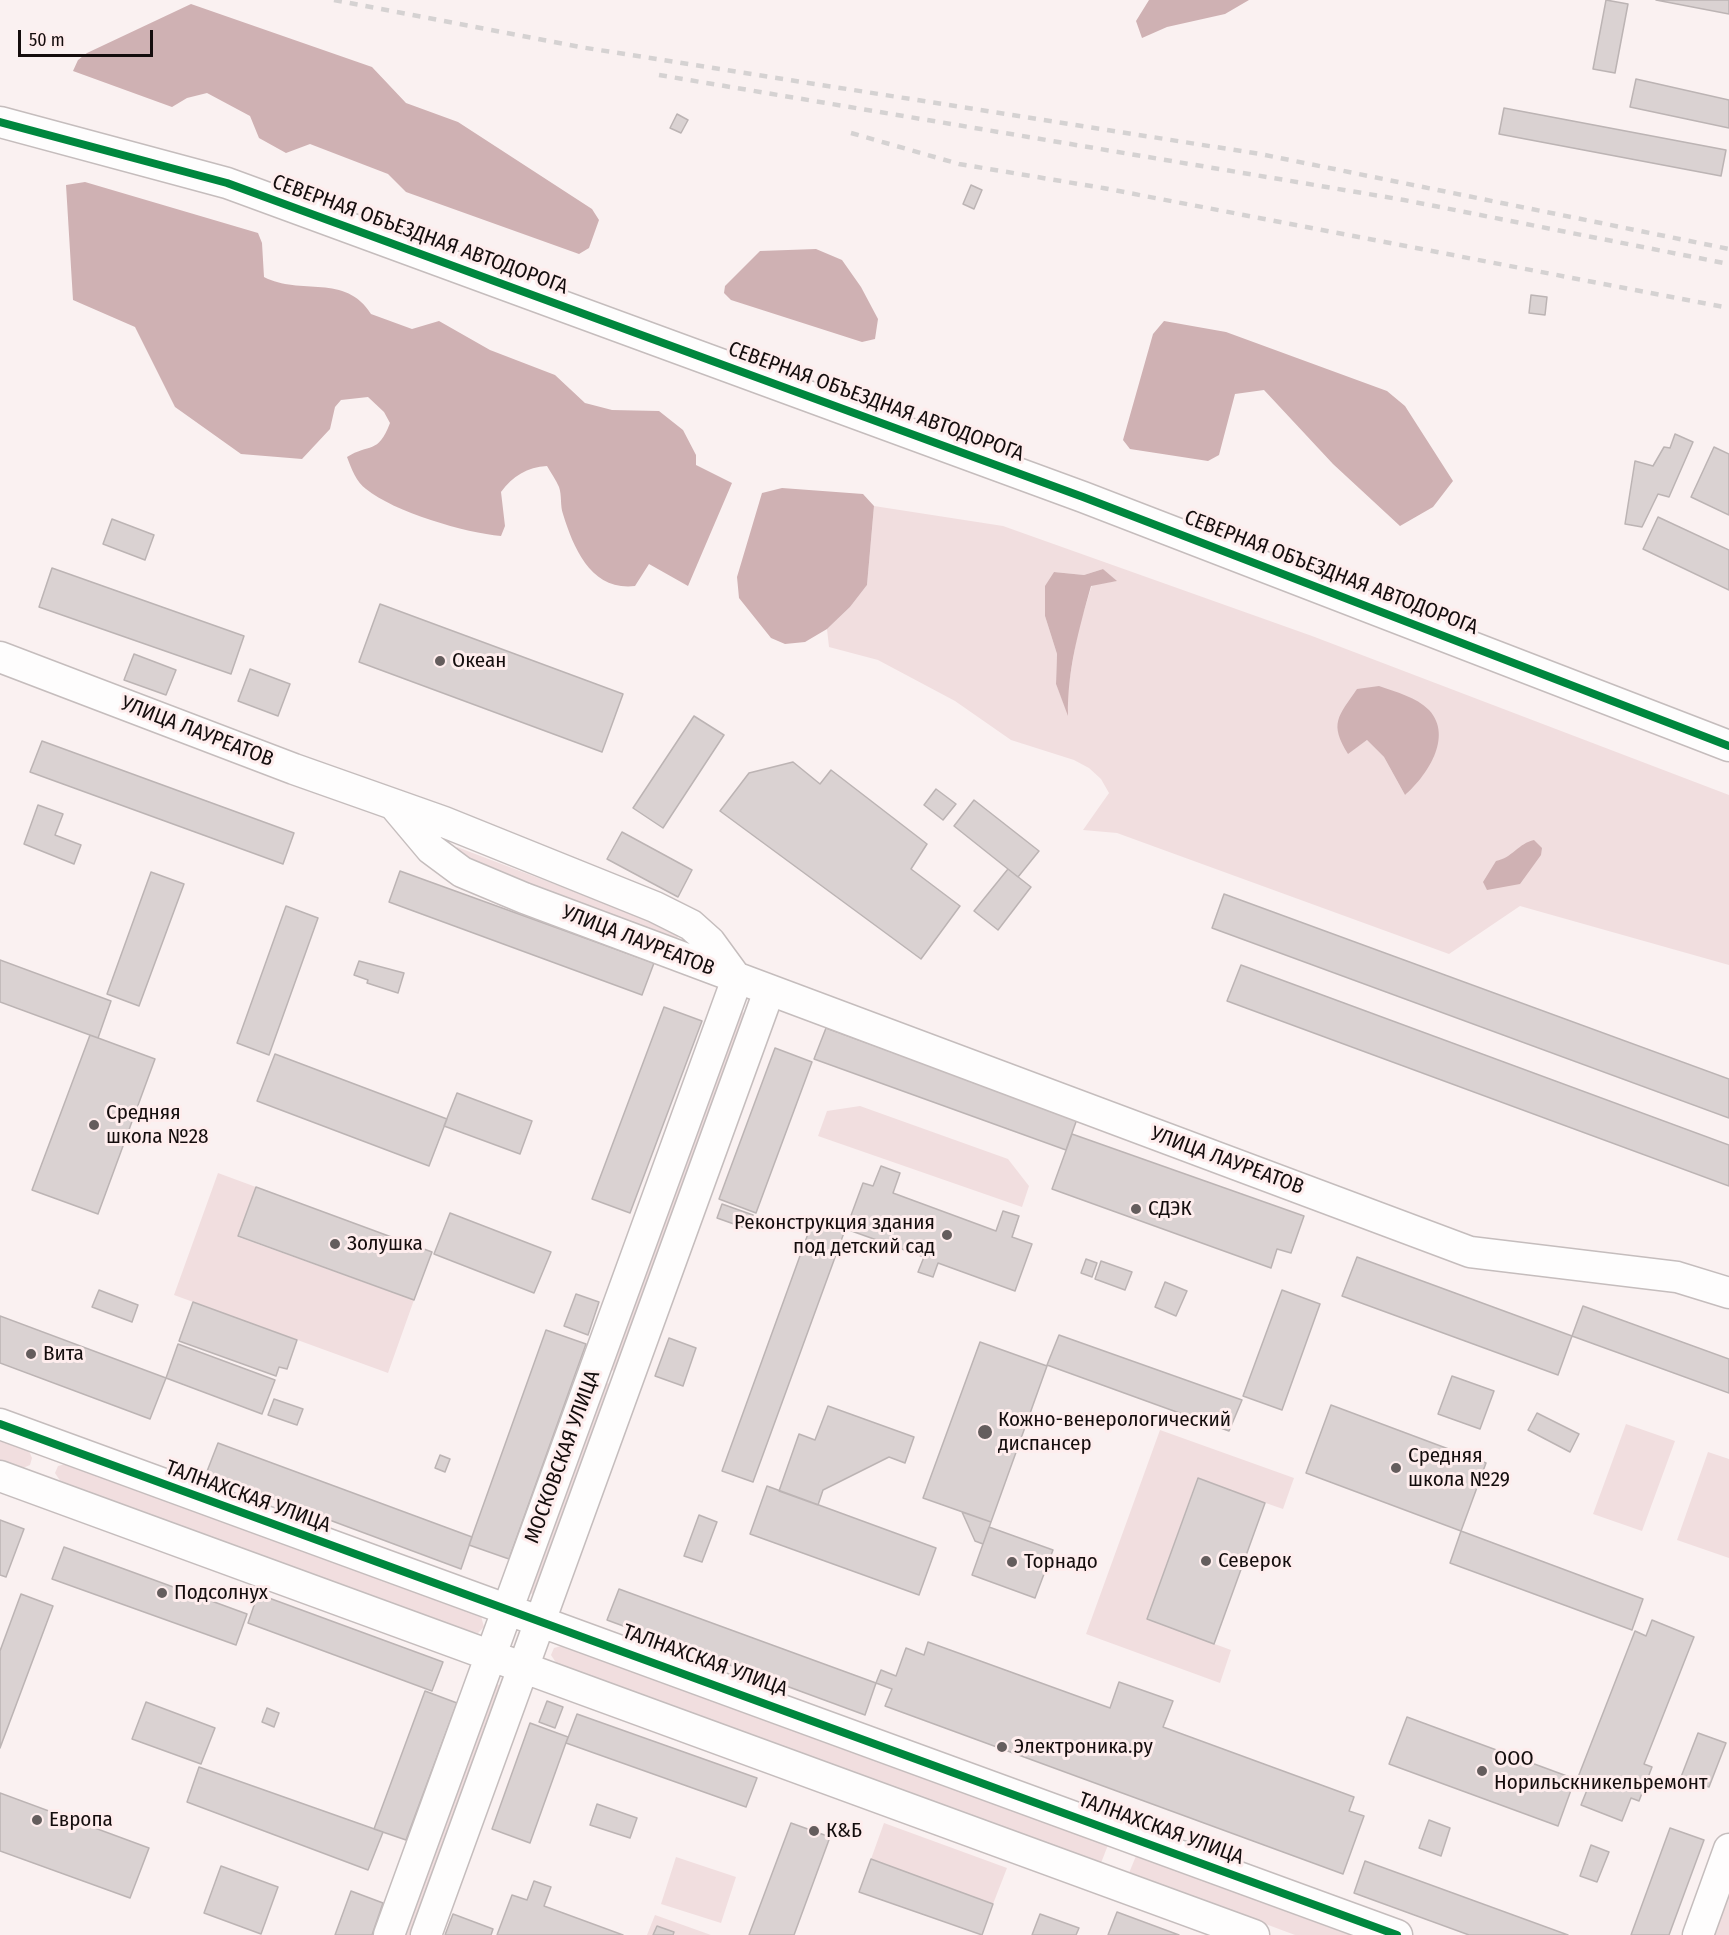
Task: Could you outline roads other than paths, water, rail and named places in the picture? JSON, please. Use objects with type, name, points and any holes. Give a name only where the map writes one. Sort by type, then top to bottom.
[{"type":"street","name":"СЕВЕРНАЯ ОБЪЕЗДНАЯ АВТОДОРОГА","points":[[0,122],[239,187],[1083,497],[1729,746]]},
{"type":"street","name":"УЛИЦА ЛАУРЕАТОВ","points":[[0,657],[394,805],[655,907],[691,925],[710,942],[737,979]]},
{"type":"street","name":"УЛИЦА ЛАУРЕАТОВ","points":[[394,805],[431,849],[462,872],[737,979],[1470,1252],[1677,1277],[1729,1293]]},
{"type":"street","name":"МОСКОВСКАЯ УЛИЦА","points":[[389,1935],[737,979]]},
{"type":"street","name":"МОСКОВСКАЯ УЛИЦА","points":[[426,1935],[769,991]]},
{"type":"street","name":"ТАЛНАХСКАЯ УЛИЦА","points":[[0,1424],[432,1584],[541,1620],[1397,1935]]},
{"type":"street","points":[[0,1476],[1254,1935]]},
{"type":"street","points":[[1698,1935],[1729,1849]]},
{"type":"railway","points":[[334,0],[580,47],[1260,154],[1729,249]]},
{"type":"railway","points":[[659,75],[1404,200],[1729,264]]},
{"type":"railway","points":[[851,133],[959,164],[1103,188],[1729,308]]},
{"type":"place","name":"Океан","points":[[440,661]]},
{"type":"place","name":"Средняя школа №28","points":[[94,1125]]},
{"type":"place","name":"СДЭК","points":[[1136,1209]]},
{"type":"place","name":"Реконструкция здания под детский сад","points":[[947,1235]]},
{"type":"place","name":"Золушка","points":[[335,1244]]},
{"type":"place","name":"Вита","points":[[31,1354]]},
{"type":"place","name":"Кожно-венерологический диспансер","points":[[985,1432]]},
{"type":"place","name":"Средняя школа №29","points":[[1396,1468]]},
{"type":"place","name":"Северок","points":[[1206,1561]]},
{"type":"place","name":"Торнадо","points":[[1012,1562]]},
{"type":"place","name":"Подсолнух","points":[[162,1593]]},
{"type":"place","name":"Электроника.ру","points":[[1002,1747]]},
{"type":"place","name":"ООО Норильскникельремонт","points":[[1482,1771]]},
{"type":"place","name":"Европа","points":[[37,1820]]},
{"type":"place","name":"К&Б","points":[[814,1831]]}]
